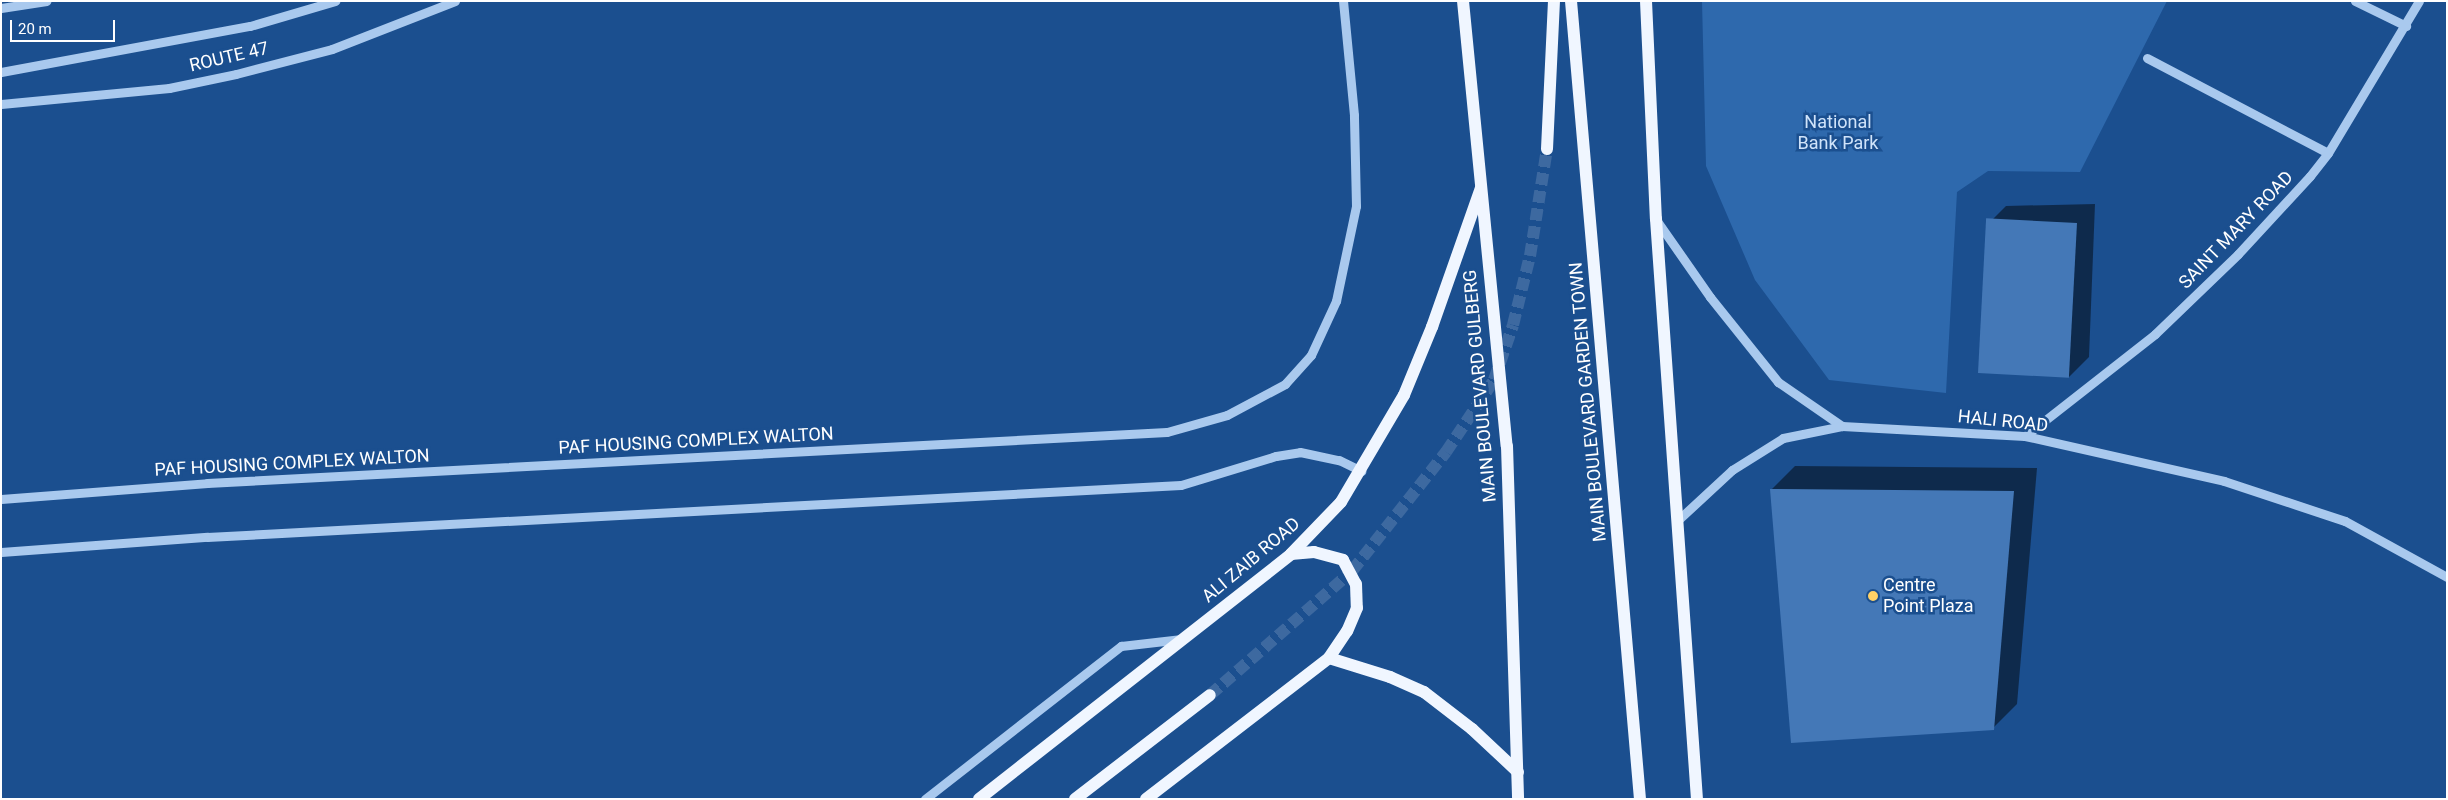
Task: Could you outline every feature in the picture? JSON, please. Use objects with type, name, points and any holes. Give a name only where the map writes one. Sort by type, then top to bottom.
[{"type":"main road","name":"MAIN BOULEVARD GULBERG","points":[[1463,1],[1507,446],[1518,799]]},
{"type":"main road","points":[[1547,149],[1554,1]]},
{"type":"main road","name":"MAIN BOULEVARD GARDEN TOWN","points":[[1570,1],[1640,799]]},
{"type":"main road","points":[[1646,1],[1656,219],[1697,799]]},
{"type":"main road","name":"ALI ZAIB ROAD","points":[[979,799],[1291,554],[1341,502],[1362,471],[1404,395],[1432,327],[1481,188]]},
{"type":"main road","points":[[1146,799],[1329,658],[1347,631],[1357,608],[1356,584],[1343,560],[1314,552],[1291,554]]},
{"type":"main road","points":[[1329,658],[1390,677],[1424,692],[1466,725],[1518,772]]},
{"type":"main road","points":[[1075,799],[1210,695]]},
{"type":"street","points":[[1,8],[46,1]]},
{"type":"street","points":[[1,72],[250,26],[335,1]]},
{"type":"street","name":"ROUTE 47","points":[[1,104],[169,88],[236,74],[332,49],[455,1]]},
{"type":"street","name":"PAF HOUSING COMPLEX WALTON","points":[[1,499],[217,482],[1167,432],[1227,415],[1285,384],[1310,356],[1336,301],[1356,206],[1354,115],[1343,1]]},
{"type":"street","points":[[2355,1],[2406,26]]},
{"type":"street","name":"SAINT MARY ROAD","points":[[2024,436],[2155,334],[2238,254],[2328,153],[2406,26],[2419,1]]},
{"type":"street","points":[[2147,58],[2328,153]]},
{"type":"street","points":[[1656,219],[1710,297],[1778,382],[1842,426]]},
{"type":"street","name":"HALI ROAD","points":[[1678,520],[1732,470],[1782,438],[1842,426],[2024,436],[2224,481],[2345,521],[2447,577]]},
{"type":"street","points":[[1,552],[207,537],[1181,485],[1276,456],[1300,452],[1339,460],[1362,471]]},
{"type":"street","points":[[925,799],[1120,646],[1182,639]]},
{"type":"green space","name":"National Bank Park","points":[[1702,1],[2167,1],[2080,172],[1988,171],[1957,192],[1946,393],[1829,380],[1755,280],[1706,166]]},
{"type":"building","points":[[1986,218],[2077,223],[2069,378],[1978,373]]},
{"type":"building","points":[[1770,489],[2014,491],[1994,730],[1791,743]]},
{"type":"tunnel","points":[[1210,695],[1352,571],[1446,452],[1494,380],[1513,325],[1530,256],[1547,149]]},
{"type":"place","name":"Centre Point Plaza","points":[[1873,596]]}]
